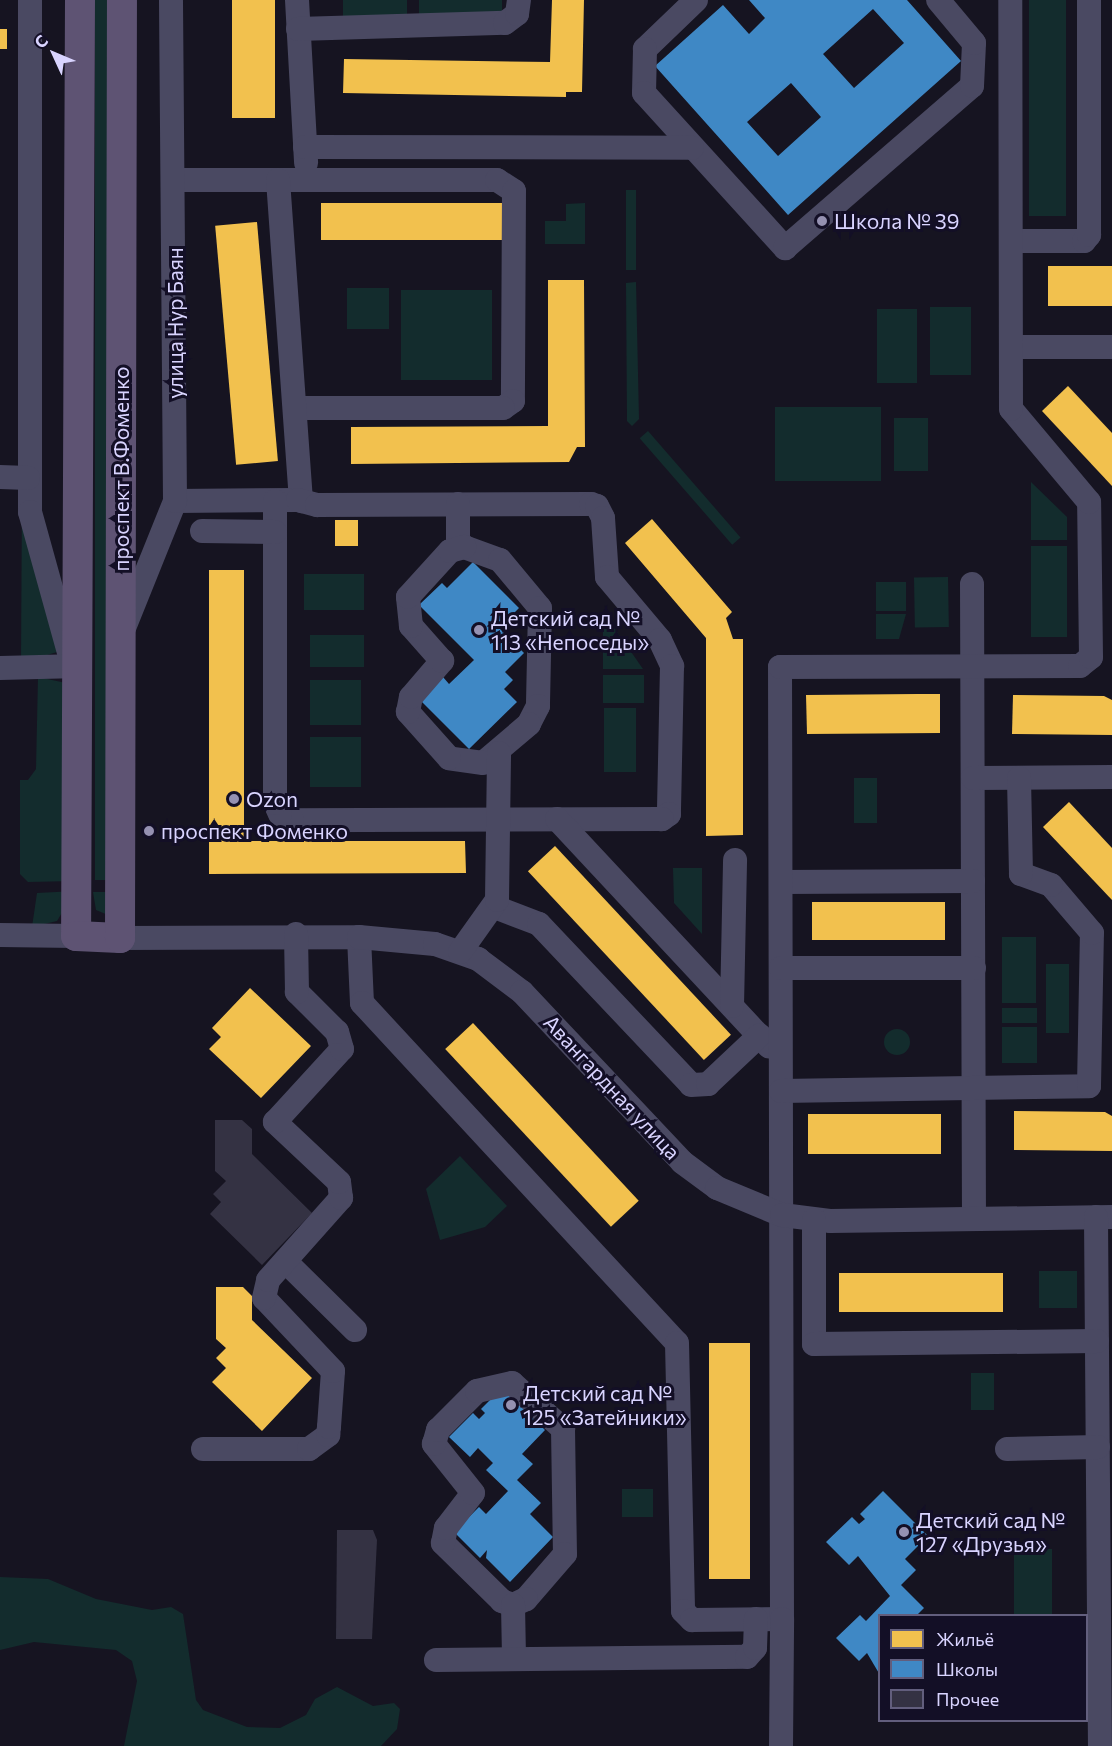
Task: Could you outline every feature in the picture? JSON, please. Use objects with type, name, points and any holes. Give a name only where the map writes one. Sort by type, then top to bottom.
[{"type":"main road","name":"проспект В.Фоменко","points":[[76,936],[80,0]]},
{"type":"main road","name":"проспект В.Фоменко","points":[[120,938],[122,0]]},
{"type":"main road","points":[[76,936],[120,938]]},
{"type":"street","points":[[0,668],[77,673],[30,512],[28,478],[30,0]]},
{"type":"street","name":"улица Нур Баян","points":[[121,636],[175,501],[175,180],[171,0]]},
{"type":"street","points":[[297,0],[307,180]]},
{"type":"street","points":[[298,29],[505,23],[517,14],[519,0]]},
{"type":"street","points":[[696,0],[654,38],[642,60],[644,93],[776,242],[794,246],[972,86],[974,43],[938,0]]},
{"type":"street","points":[[781,1746],[780,667],[1080,666],[1091,657],[1089,502],[1012,412],[1010,0]]},
{"type":"street","points":[[1011,241],[1084,241],[1089,235],[1089,0]]},
{"type":"street","points":[[305,147],[692,148]]},
{"type":"street","points":[[175,180],[497,180],[510,186],[516,202],[517,392],[503,408],[295,408]]},
{"type":"street","points":[[278,180],[301,501]]},
{"type":"street","points":[[1011,347],[1112,347]]},
{"type":"street","points":[[0,477],[28,478]]},
{"type":"street","points":[[175,501],[275,501],[301,501],[597,506],[603,518],[607,577],[670,659],[669,814],[557,819],[292,820],[280,814],[275,803],[275,501]]},
{"type":"street","points":[[458,504],[458,548],[408,597],[411,626],[442,661],[411,697],[408,712],[455,761],[483,763],[499,753],[529,724],[538,706],[540,608],[496,557],[458,548]]},
{"type":"street","points":[[202,531],[275,532]]},
{"type":"street","points":[[972,584],[974,1219]]},
{"type":"street","points":[[460,952],[495,907],[499,753]]},
{"type":"street","points":[[973,778],[1112,777]]},
{"type":"street","points":[[781,1091],[1084,1089],[1092,1080],[1092,933],[1052,885],[1021,874],[1019,778]]},
{"type":"street","points":[[557,819],[781,1058]]},
{"type":"street","points":[[732,1006],[735,860]]},
{"type":"street","points":[[780,882],[973,881]]},
{"type":"street","points":[[495,907],[539,924],[692,1085],[708,1084],[760,1035]]},
{"type":"street","points":[[296,934],[297,992],[342,1039]]},
{"type":"street","name":"Авангардная улица","points":[[120,938],[296,934],[435,944],[460,952],[522,992],[682,1162],[717,1188],[782,1215],[814,1220],[1104,1217]]},
{"type":"street","points":[[0,936],[76,936]]},
{"type":"street","points":[[359,937],[358,994],[373,1016],[674,1338],[679,1353],[681,1606],[692,1620],[693,1657]]},
{"type":"street","points":[[781,968],[974,968]]},
{"type":"street","points":[[203,1449],[309,1449],[328,1436],[333,1371],[264,1298],[268,1280],[338,1208],[341,1190],[275,1122],[339,1055],[342,1039],[373,1016]]},
{"type":"street","points":[[1100,1746],[1097,1341],[1104,1217]]},
{"type":"street","points":[[814,1220],[814,1344],[1097,1341]]},
{"type":"street","points":[[286,1262],[356,1330]]},
{"type":"street","points":[[513,1605],[502,1602],[443,1543],[446,1528],[473,1493],[434,1444],[438,1430],[477,1391],[512,1383],[563,1429],[565,1506],[563,1560],[513,1605],[514,1659]]},
{"type":"street","points":[[1007,1449],[1098,1447]]},
{"type":"street","points":[[436,1660],[750,1655],[756,1619]]},
{"type":"street","points":[[692,1620],[782,1619]]},
{"type":"green space","points":[[95,0],[116,0],[116,880],[95,880]]},
{"type":"green space","points":[[343,0],[407,0],[407,18],[343,18]]},
{"type":"green space","points":[[419,0],[502,0],[502,18],[419,18]]},
{"type":"green space","points":[[1029,0],[1066,0],[1066,216],[1029,216]]},
{"type":"green space","points":[[626,190],[636,190],[636,270],[626,270]]},
{"type":"green space","points":[[585,203],[585,244],[545,244],[545,221],[566,221],[566,204]]},
{"type":"green space","points":[[636,282],[639,419],[632,426],[627,421],[626,283]]},
{"type":"green space","points":[[347,288],[389,288],[389,329],[347,329]]},
{"type":"green space","points":[[401,290],[492,290],[492,380],[401,380]]},
{"type":"green space","points":[[930,307],[971,307],[971,375],[930,375]]},
{"type":"green space","points":[[877,309],[917,309],[917,383],[877,383]]},
{"type":"green space","points":[[775,407],[881,407],[881,481],[775,481]]},
{"type":"green space","points":[[894,418],[928,418],[928,471],[894,471]]},
{"type":"green space","points":[[648,431],[741,537],[732,545],[640,438]]},
{"type":"green space","points":[[1031,482],[1067,517],[1067,540],[1031,540]]},
{"type":"green space","points":[[22,490],[57,652],[21,663]]},
{"type":"green space","points":[[1031,546],[1067,546],[1067,637],[1031,637]]},
{"type":"green space","points":[[304,574],[364,574],[364,610],[304,610]]},
{"type":"green space","points":[[948,577],[949,627],[915,628],[914,578]]},
{"type":"green space","points":[[876,582],[906,582],[906,611],[876,611]]},
{"type":"green space","points":[[876,614],[906,614],[899,639],[876,639]]},
{"type":"green space","points":[[603,620],[611,623],[643,669],[603,669]]},
{"type":"green space","points":[[310,635],[364,635],[364,667],[310,667]]},
{"type":"green space","points":[[603,675],[644,675],[644,703],[603,703]]},
{"type":"green space","points":[[38,677],[66,683],[74,881],[28,882],[20,874],[20,780],[28,780],[36,769]]},
{"type":"green space","points":[[310,680],[361,680],[361,725],[310,725]]},
{"type":"green space","points":[[604,708],[636,708],[636,772],[604,772]]},
{"type":"green space","points":[[310,737],[361,737],[361,787],[310,787]]},
{"type":"green space","points":[[854,778],[877,778],[877,823],[854,823]]},
{"type":"green space","points":[[673,868],[702,868],[702,934],[674,903]]},
{"type":"green space","points":[[75,891],[57,921],[32,927],[37,893]]},
{"type":"green space","points":[[93,892],[116,892],[108,915],[96,910]]},
{"type":"green space","points":[[1002,937],[1036,937],[1036,1003],[1002,1003]]},
{"type":"green space","points":[[1046,964],[1069,964],[1069,1033],[1046,1033]]},
{"type":"green space","points":[[1002,1008],[1037,1008],[1037,1023],[1002,1023]]},
{"type":"green space","points":[[1002,1027],[1037,1027],[1037,1063],[1002,1063]]},
{"type":"green space","points":[[897,1029],[906,1033],[910,1042],[906,1051],[897,1055],[888,1051],[884,1042],[888,1033]]},
{"type":"green space","points":[[460,1156],[507,1206],[485,1227],[440,1240],[426,1189]]},
{"type":"green space","points":[[1039,1271],[1077,1271],[1077,1308],[1039,1308]]},
{"type":"green space","points":[[971,1373],[994,1373],[994,1410],[971,1410]]},
{"type":"green space","points":[[622,1489],[653,1489],[653,1517],[622,1517]]},
{"type":"green space","points":[[1014,1549],[1052,1549],[1052,1614],[1014,1614]]},
{"type":"green space","points":[[0,1577],[48,1579],[96,1599],[152,1610],[171,1607],[183,1614],[196,1700],[203,1710],[247,1727],[280,1728],[306,1715],[315,1699],[337,1687],[373,1706],[394,1703],[400,1709],[397,1729],[381,1746],[124,1746],[137,1681],[132,1661],[116,1650],[34,1642],[0,1650]]},
{"type":"building: Жильё","points":[[232,0],[275,0],[275,118],[232,118]]},
{"type":"building: Жильё","points":[[552,0],[584,0],[582,92],[566,92],[566,97],[343,93],[344,59],[550,62]]},
{"type":"building: Жильё","points":[[0,29],[7,29],[7,49],[0,49]]},
{"type":"building: Жильё","points":[[321,203],[503,203],[503,240],[321,240]]},
{"type":"building: Жильё","points":[[257,222],[278,461],[236,465],[215,226]]},
{"type":"building: Жильё","points":[[1048,266],[1112,266],[1112,306],[1048,306]]},
{"type":"building: Жильё","points":[[548,280],[584,280],[585,447],[577,447],[569,462],[351,464],[351,427],[548,426]]},
{"type":"building: Жильё","points":[[1068,386],[1112,433],[1112,486],[1042,411]]},
{"type":"building: Жильё","points":[[652,519],[732,612],[726,618],[733,639],[743,639],[743,835],[706,836],[706,638],[625,543]]},
{"type":"building: Жильё","points":[[335,520],[358,520],[358,546],[335,546]]},
{"type":"building: Жильё","points":[[209,570],[244,570],[244,841],[465,841],[466,873],[209,874]]},
{"type":"building: Жильё","points":[[940,694],[940,733],[807,734],[806,695]]},
{"type":"building: Жильё","points":[[1013,695],[1104,696],[1112,700],[1112,735],[1012,734]]},
{"type":"building: Жильё","points":[[1069,802],[1112,848],[1112,900],[1043,827]]},
{"type":"building: Жильё","points":[[555,846],[731,1035],[704,1060],[528,871]]},
{"type":"building: Жильё","points":[[812,902],[945,902],[945,940],[812,940]]},
{"type":"building: Жильё","points":[[250,988],[311,1046],[261,1098],[209,1049],[221,1037],[212,1028]]},
{"type":"building: Жильё","points":[[473,1023],[639,1201],[611,1227],[445,1049]]},
{"type":"building: Жильё","points":[[1014,1111],[1105,1112],[1112,1116],[1112,1151],[1014,1150]]},
{"type":"building: Жильё","points":[[808,1114],[941,1114],[941,1154],[808,1154]]},
{"type":"building: Жильё","points":[[839,1273],[1003,1273],[1003,1312],[839,1312]]},
{"type":"building: Жильё","points":[[216,1287],[243,1287],[252,1296],[252,1320],[312,1378],[262,1431],[212,1382],[226,1368],[216,1358],[226,1348],[216,1339]]},
{"type":"building: Жильё","points":[[709,1343],[750,1343],[750,1579],[709,1579]]},
{"type":"building: Школы","points":[[749,0],[907,0],[961,61],[788,215],[655,66],[723,5],[749,34],[765,18]],"holes":[[[873,9],[904,43],[854,88],[823,54]],[[791,83],[821,117],[778,156],[747,122]]]},
{"type":"building: Школы","points":[[473,562],[519,608],[499,628],[524,653],[505,672],[513,680],[504,689],[517,702],[469,749],[420,700],[443,677],[449,684],[474,660],[419,605],[442,583],[447,588]]},
{"type":"building: Школы","points":[[502,1388],[545,1430],[522,1454],[533,1464],[517,1480],[541,1503],[530,1514],[553,1537],[510,1582],[486,1558],[487,1550],[480,1558],[454,1532],[479,1507],[486,1514],[508,1491],[486,1470],[493,1463],[478,1448],[470,1457],[449,1437],[473,1413],[479,1419],[485,1413],[481,1409]]},
{"type":"building: Школы","points":[[883,1491],[928,1536],[905,1559],[916,1570],[901,1585],[924,1608],[918,1614],[878,1614],[878,1672],[867,1653],[859,1661],[836,1638],[860,1615],[866,1621],[890,1596],[858,1556],[849,1565],[826,1542],[852,1517],[859,1524],[865,1519],[860,1514]]},
{"type":"building: Прочее","points":[[215,1120],[242,1120],[252,1129],[252,1154],[312,1213],[262,1265],[210,1214],[221,1202],[213,1194],[226,1181],[215,1171]]},
{"type":"building: Прочее","points":[[337,1530],[373,1530],[377,1540],[372,1639],[336,1639]]},
{"type":"place","name":"Школа № 39","points":[[822,221]]},
{"type":"place","name":"Детский сад № 113 «Непоседы»","points":[[479,630]]},
{"type":"place","name":"Ozon","points":[[234,799]]},
{"type":"place","name":"проспект Фоменко","points":[[149,831]]},
{"type":"place","name":"Детский сад № 125 «Затейники»","points":[[511,1405]]},
{"type":"place","name":"Детский сад № 127 «Друзья»","points":[[904,1532]]}]
